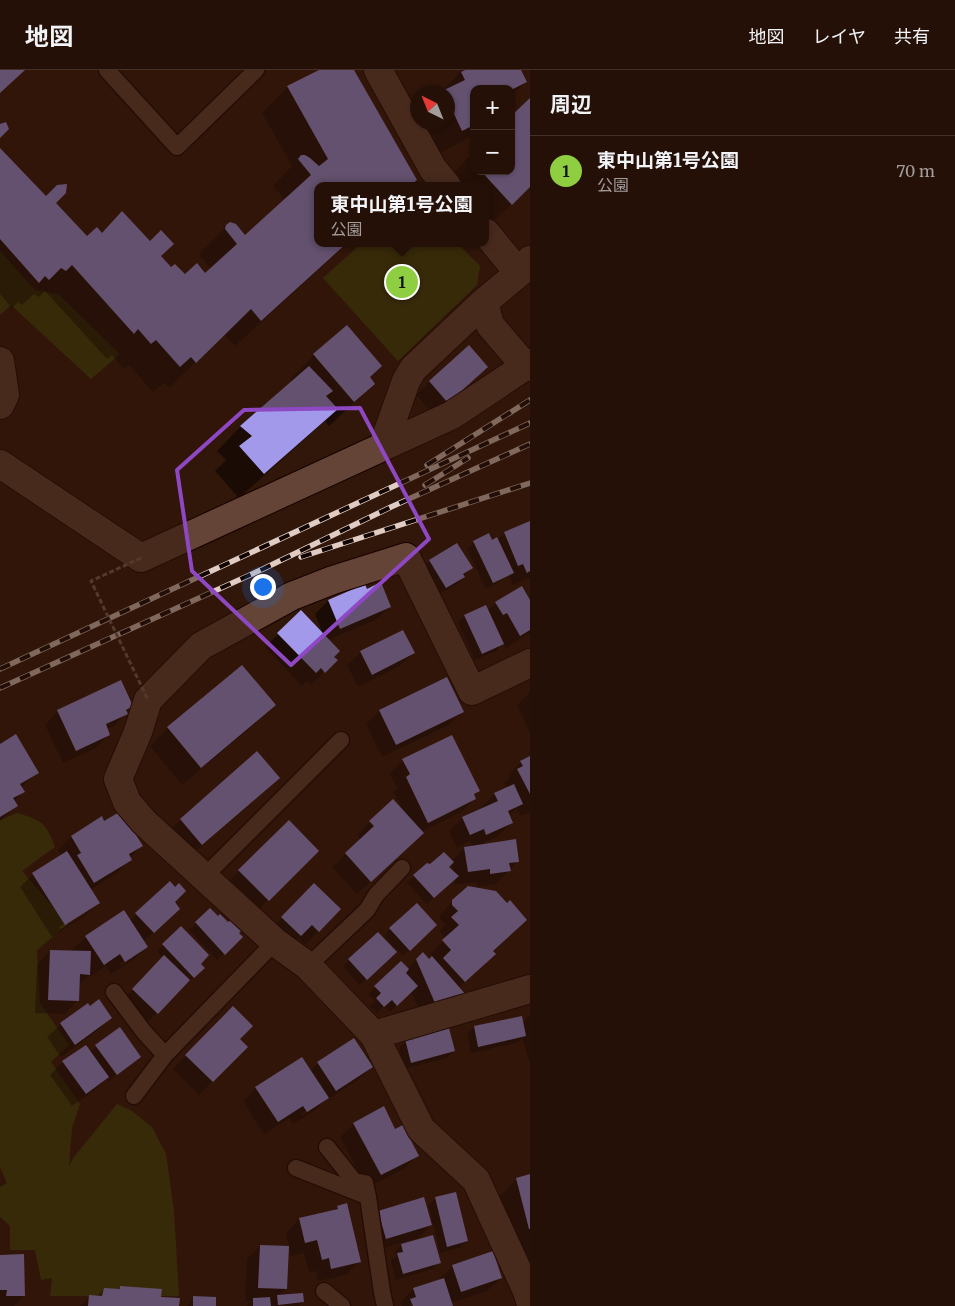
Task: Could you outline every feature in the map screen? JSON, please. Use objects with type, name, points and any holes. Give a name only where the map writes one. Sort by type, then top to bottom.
[{"type":"street","points":[[378,70],[433,169],[444,182]]},
{"type":"street","points":[[383,446],[406,381],[413,369],[524,267],[489,236]]},
{"type":"street","points":[[0,464],[141,558],[452,415],[528,365],[490,325],[484,302]]},
{"type":"street","points":[[0,361],[5,395],[0,405]]},
{"type":"street","points":[[530,663],[472,691],[406,556],[333,580],[292,596],[201,646],[148,700],[138,732],[118,779],[127,802],[144,822],[275,942],[308,966],[374,1035],[421,1129],[476,1180],[530,1301]]},
{"type":"street","points":[[374,1035],[530,990]]},
{"type":"lane","points":[[107,70],[177,146],[256,70]]},
{"type":"lane","points":[[204,877],[341,740]]},
{"type":"lane","points":[[308,966],[367,910],[376,895],[402,868]]},
{"type":"lane","points":[[134,1096],[165,1055],[275,942]]},
{"type":"lane","points":[[114,992],[144,1032],[165,1055]]},
{"type":"lane","points":[[327,1147],[354,1181],[365,1183],[385,1306]]},
{"type":"lane","points":[[296,1168],[368,1197]]},
{"type":"lane","points":[[324,1291],[342,1306]]},
{"type":"path","points":[[141,558],[91,581],[148,700]]},
{"type":"highlighted area","points":[[360,408],[429,539],[291,665],[192,571],[177,470],[244,410]]},
{"type":"green space","points":[[358,247],[461,247],[480,266],[477,285],[398,361],[323,278]]},
{"type":"green space","points":[[0,251],[35,290],[58,294],[120,354],[91,379],[11,305],[0,315]]},
{"type":"green space","points":[[17,813],[37,820],[49,832],[55,847],[22,871],[68,924],[37,950],[40,1003],[69,1045],[51,1062],[80,1104],[72,1128],[69,1166],[74,1157],[117,1104],[132,1111],[152,1127],[166,1154],[174,1211],[179,1296],[50,1296],[52,1278],[41,1280],[35,1250],[10,1250],[10,1226],[0,1217],[0,1187],[7,1183],[0,1167],[0,820]]},
{"type":"building","points":[[0,70],[25,70],[0,93]]},
{"type":"building","points":[[319,70],[354,70],[417,180],[415,182],[314,182],[314,247],[343,247],[261,321],[251,309],[196,363],[191,357],[180,367],[156,340],[151,344],[138,329],[134,334],[72,265],[66,271],[61,268],[49,280],[45,276],[39,283],[0,239],[0,148],[46,196],[57,185],[67,184],[66,193],[56,203],[87,236],[97,227],[102,233],[122,211],[150,241],[161,230],[174,244],[161,256],[171,267],[175,264],[185,274],[197,263],[205,273],[237,244],[225,229],[226,225],[230,222],[236,224],[245,235],[311,175],[298,159],[301,155],[310,158],[319,166],[328,159],[287,86]]},
{"type":"building","points":[[465,70],[521,70],[527,82],[515,88],[515,85],[470,85],[470,127],[462,131],[455,116],[455,85],[465,80],[461,72]]},
{"type":"building","points":[[530,98],[530,187],[512,205],[485,175],[515,175],[515,112]]},
{"type":"building","points":[[6,122],[9,129],[0,138],[0,124]]},
{"type":"building","points":[[347,325],[382,366],[370,377],[375,384],[354,402],[313,354]]},
{"type":"building","points":[[469,345],[488,367],[448,403],[429,381]]},
{"type":"building","points":[[309,366],[333,391],[326,396],[338,409],[264,474],[239,446],[252,436],[240,426]]},
{"type":"building","points":[[530,521],[530,571],[527,573],[523,564],[518,566],[504,532]]},
{"type":"building","points":[[489,533],[492,540],[497,537],[514,573],[493,583],[473,541]]},
{"type":"building","points":[[457,543],[473,568],[463,574],[465,577],[446,588],[429,560]]},
{"type":"building","points":[[381,582],[391,607],[340,629],[328,600],[365,584],[367,589]]},
{"type":"building","points":[[522,586],[530,600],[530,630],[520,636],[507,613],[503,615],[495,602]]},
{"type":"building","points":[[486,605],[504,644],[482,654],[464,615]]},
{"type":"building","points":[[301,610],[340,651],[334,657],[338,660],[325,673],[321,668],[316,673],[277,633]]},
{"type":"building","points":[[403,630],[415,653],[372,675],[360,651]]},
{"type":"building","points":[[242,665],[276,705],[201,768],[167,727]]},
{"type":"building","points":[[447,677],[464,712],[396,745],[379,710]]},
{"type":"building","points":[[121,680],[133,706],[126,710],[128,714],[106,724],[110,735],[76,751],[57,710]]},
{"type":"building","points":[[16,734],[39,773],[20,784],[25,792],[13,798],[18,806],[0,817],[0,744]]},
{"type":"building","points":[[452,735],[480,791],[474,794],[476,799],[428,823],[406,777],[410,774],[402,759]]},
{"type":"building","points":[[257,751],[280,778],[202,845],[180,819]]},
{"type":"building","points":[[530,756],[530,794],[517,769],[523,766],[520,761]]},
{"type":"building","points":[[514,784],[523,804],[508,811],[513,823],[486,835],[484,829],[470,835],[462,817],[498,801],[494,793]]},
{"type":"building","points":[[393,799],[424,833],[371,882],[345,853],[374,826],[369,821]]},
{"type":"building","points":[[121,811],[143,846],[129,854],[132,860],[94,883],[77,855],[81,853],[71,836],[102,816],[104,821]]},
{"type":"building","points":[[289,820],[319,851],[269,901],[238,870]]},
{"type":"building","points":[[516,839],[519,862],[509,863],[511,871],[490,874],[490,869],[468,872],[464,847]]},
{"type":"building","points":[[67,851],[100,903],[65,925],[32,873]]},
{"type":"building","points":[[444,852],[454,862],[449,867],[459,876],[434,898],[413,875]]},
{"type":"building","points":[[170,881],[175,887],[179,883],[186,891],[175,902],[180,909],[154,933],[135,913]]},
{"type":"building","points":[[314,883],[341,909],[319,932],[312,925],[301,936],[281,917]]},
{"type":"building","points":[[468,886],[496,891],[507,903],[510,900],[527,920],[493,951],[496,954],[465,982],[443,958],[451,950],[442,940],[459,925],[451,917],[458,911],[452,905],[452,900]]},
{"type":"building","points":[[417,903],[437,925],[410,951],[389,928]]},
{"type":"building","points":[[210,908],[228,922],[232,919],[242,930],[239,933],[243,937],[225,955],[195,922]]},
{"type":"building","points":[[124,910],[148,947],[125,962],[120,954],[104,965],[85,936]]},
{"type":"building","points":[[181,926],[209,955],[201,964],[205,968],[194,978],[162,944]]},
{"type":"building","points":[[378,932],[397,952],[367,980],[348,959]]},
{"type":"building","points":[[50,950],[91,951],[90,975],[80,974],[79,1001],[48,1000]]},
{"type":"building","points":[[423,952],[429,959],[432,956],[467,996],[435,1003],[416,959]]},
{"type":"building","points":[[164,955],[190,980],[158,1014],[132,989]]},
{"type":"building","points":[[401,961],[409,969],[406,973],[418,986],[397,1006],[392,1000],[384,1007],[376,998],[381,993],[374,986]]},
{"type":"building","points":[[99,999],[112,1018],[75,1045],[60,1023],[88,1003],[90,1006]]},
{"type":"building","points":[[233,1006],[253,1026],[240,1039],[248,1047],[213,1082],[185,1055]]},
{"type":"building","points":[[522,1016],[526,1036],[478,1047],[474,1026]]},
{"type":"building","points":[[120,1027],[141,1057],[117,1075],[95,1045]]},
{"type":"building","points":[[449,1028],[455,1051],[411,1063],[405,1039]]},
{"type":"building","points":[[354,1038],[373,1067],[336,1091],[317,1062]]},
{"type":"building","points":[[86,1045],[109,1077],[86,1094],[62,1061]]},
{"type":"building","points":[[302,1057],[329,1098],[307,1112],[303,1106],[278,1122],[255,1087]]},
{"type":"building","points":[[384,1106],[395,1129],[403,1125],[419,1156],[381,1175],[353,1123]]},
{"type":"building","points":[[530,1174],[530,1229],[529,1229],[516,1178]]},
{"type":"building","points":[[456,1192],[468,1241],[447,1247],[435,1197]]},
{"type":"building","points":[[424,1197],[432,1225],[386,1239],[378,1211]]},
{"type":"building","points":[[347,1203],[361,1262],[331,1269],[329,1258],[322,1260],[317,1240],[305,1243],[299,1218],[338,1209],[337,1206]]},
{"type":"building","points":[[433,1235],[441,1263],[403,1274],[397,1253],[403,1252],[401,1244]]},
{"type":"building","points":[[260,1245],[289,1246],[287,1289],[258,1288]]},
{"type":"building","points":[[493,1251],[502,1278],[461,1292],[452,1265]]},
{"type":"building","points":[[24,1254],[25,1296],[6,1296],[7,1290],[0,1290],[0,1255]]},
{"type":"building","points":[[444,1278],[453,1306],[413,1306],[410,1299],[416,1297],[413,1288]]},
{"type":"building","points":[[120,1286],[162,1289],[161,1297],[180,1298],[179,1306],[88,1306],[89,1295],[102,1296],[104,1288],[120,1289]]},
{"type":"building","points":[[303,1293],[304,1302],[278,1305],[277,1295]]},
{"type":"building","points":[[193,1296],[216,1297],[216,1306],[193,1306]]},
{"type":"building","points":[[270,1297],[271,1306],[253,1306],[253,1298]]},
{"type":"railway","points":[[427,465],[530,400]]},
{"type":"railway","points":[[0,669],[530,423]]},
{"type":"railway","points":[[0,688],[263,569],[391,507],[530,444]]},
{"type":"railway","points":[[425,485],[468,458]]},
{"type":"railway","points":[[301,557],[530,483]]},
{"type":"place","name":"東中山第1号公園","points":[[402,282]]}]
